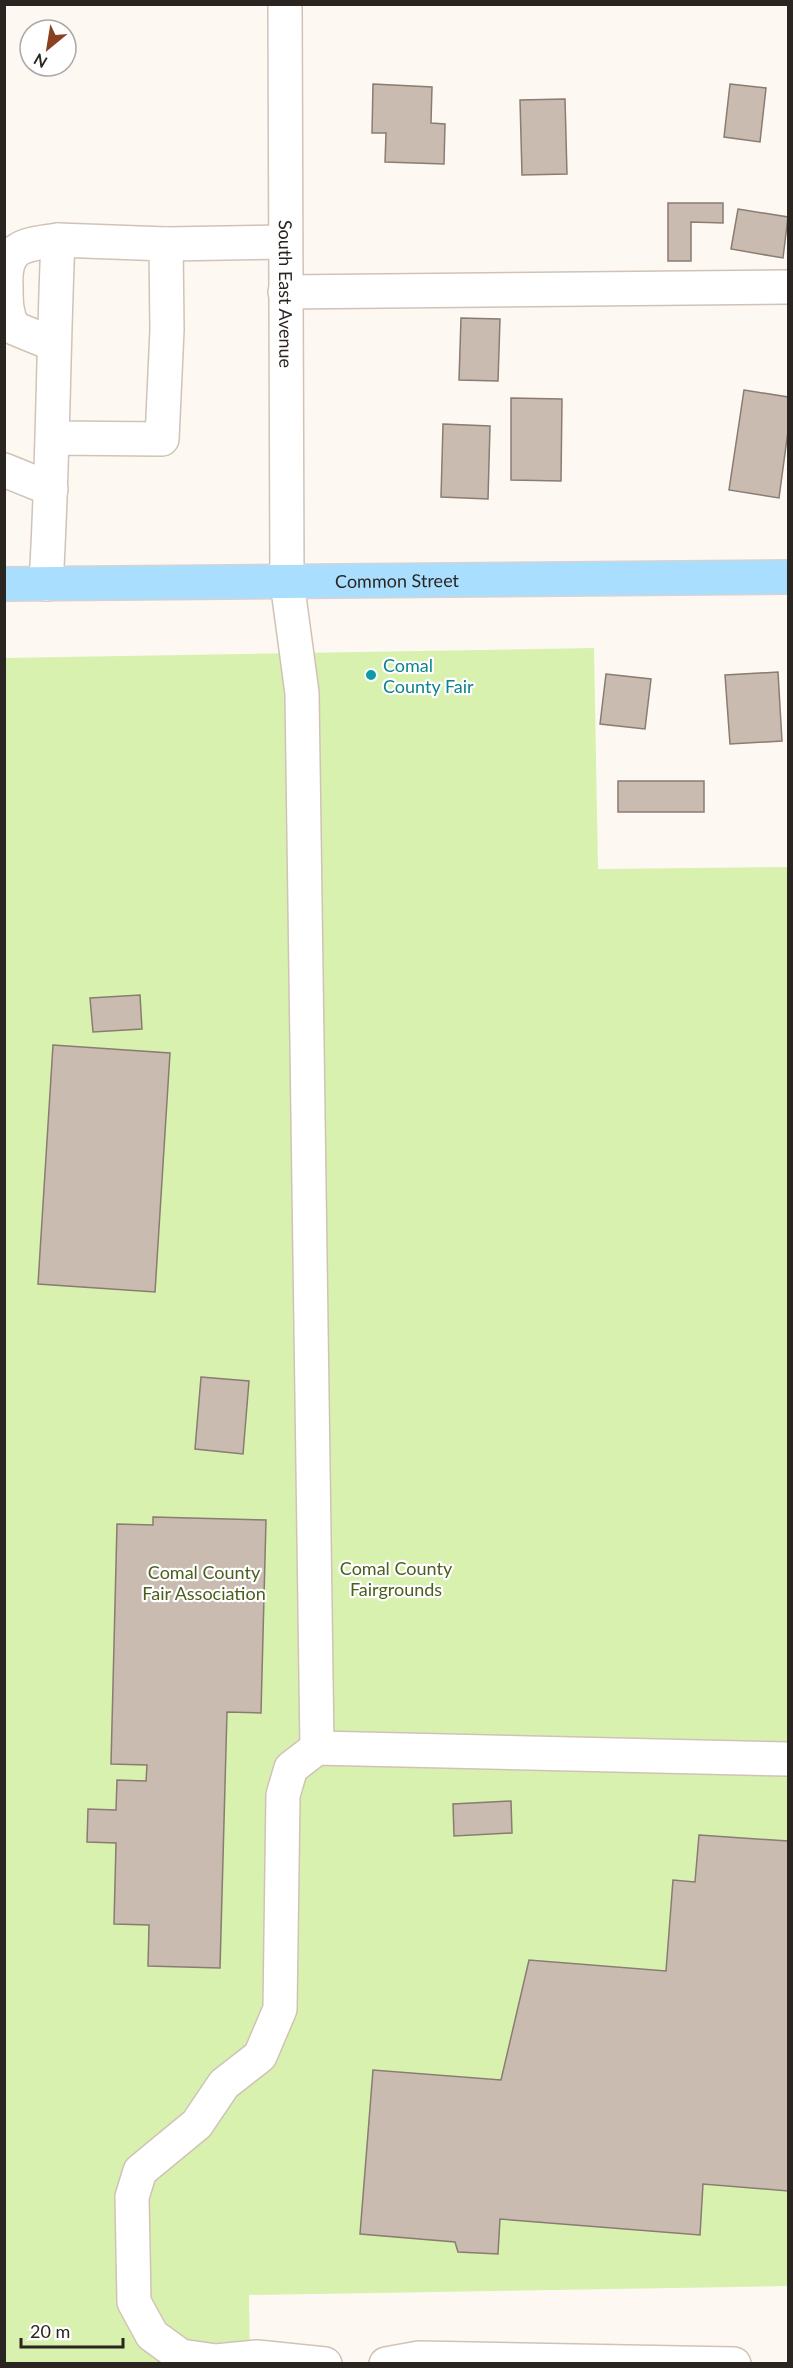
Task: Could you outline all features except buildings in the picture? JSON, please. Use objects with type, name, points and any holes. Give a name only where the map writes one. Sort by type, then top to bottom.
[{"type":"main road","name":"Common Street","points":[[4,584],[789,577]]},
{"type":"street","name":"South East Avenue","points":[[285,4],[287,582],[302,693],[317,1748]]},
{"type":"street","points":[[53,344],[14,328],[6,307],[5,267],[9,257],[29,244],[58,240],[166,244],[285,242]]},
{"type":"street","points":[[46,584],[53,438],[53,344],[58,240]]},
{"type":"street","points":[[53,438],[162,439],[167,330],[166,244]]},
{"type":"street","points":[[285,292],[789,287]]},
{"type":"street","points":[[4,470],[51,489]]},
{"type":"street","points":[[326,2364],[257,2357],[216,2361],[181,2356],[152,2335],[134,2302],[132,2197],[140,2170],[197,2124],[224,2084],[260,2056],[280,2009],[283,1795],[291,1768],[317,1748],[789,1759]]},
{"type":"street","points":[[386,2364],[419,2358],[734,2364]]},
{"type":"green space","name":"Comal County Fairgrounds","points":[[594,648],[598,869],[788,867],[788,2286],[249,2295],[250,2363],[5,2363],[4,658]]},
{"type":"place","name":"Comal County Fair","points":[[371,675]]},
{"type":"park label","name":"Comal County Fair Association","points":[[204,1582]]}]
